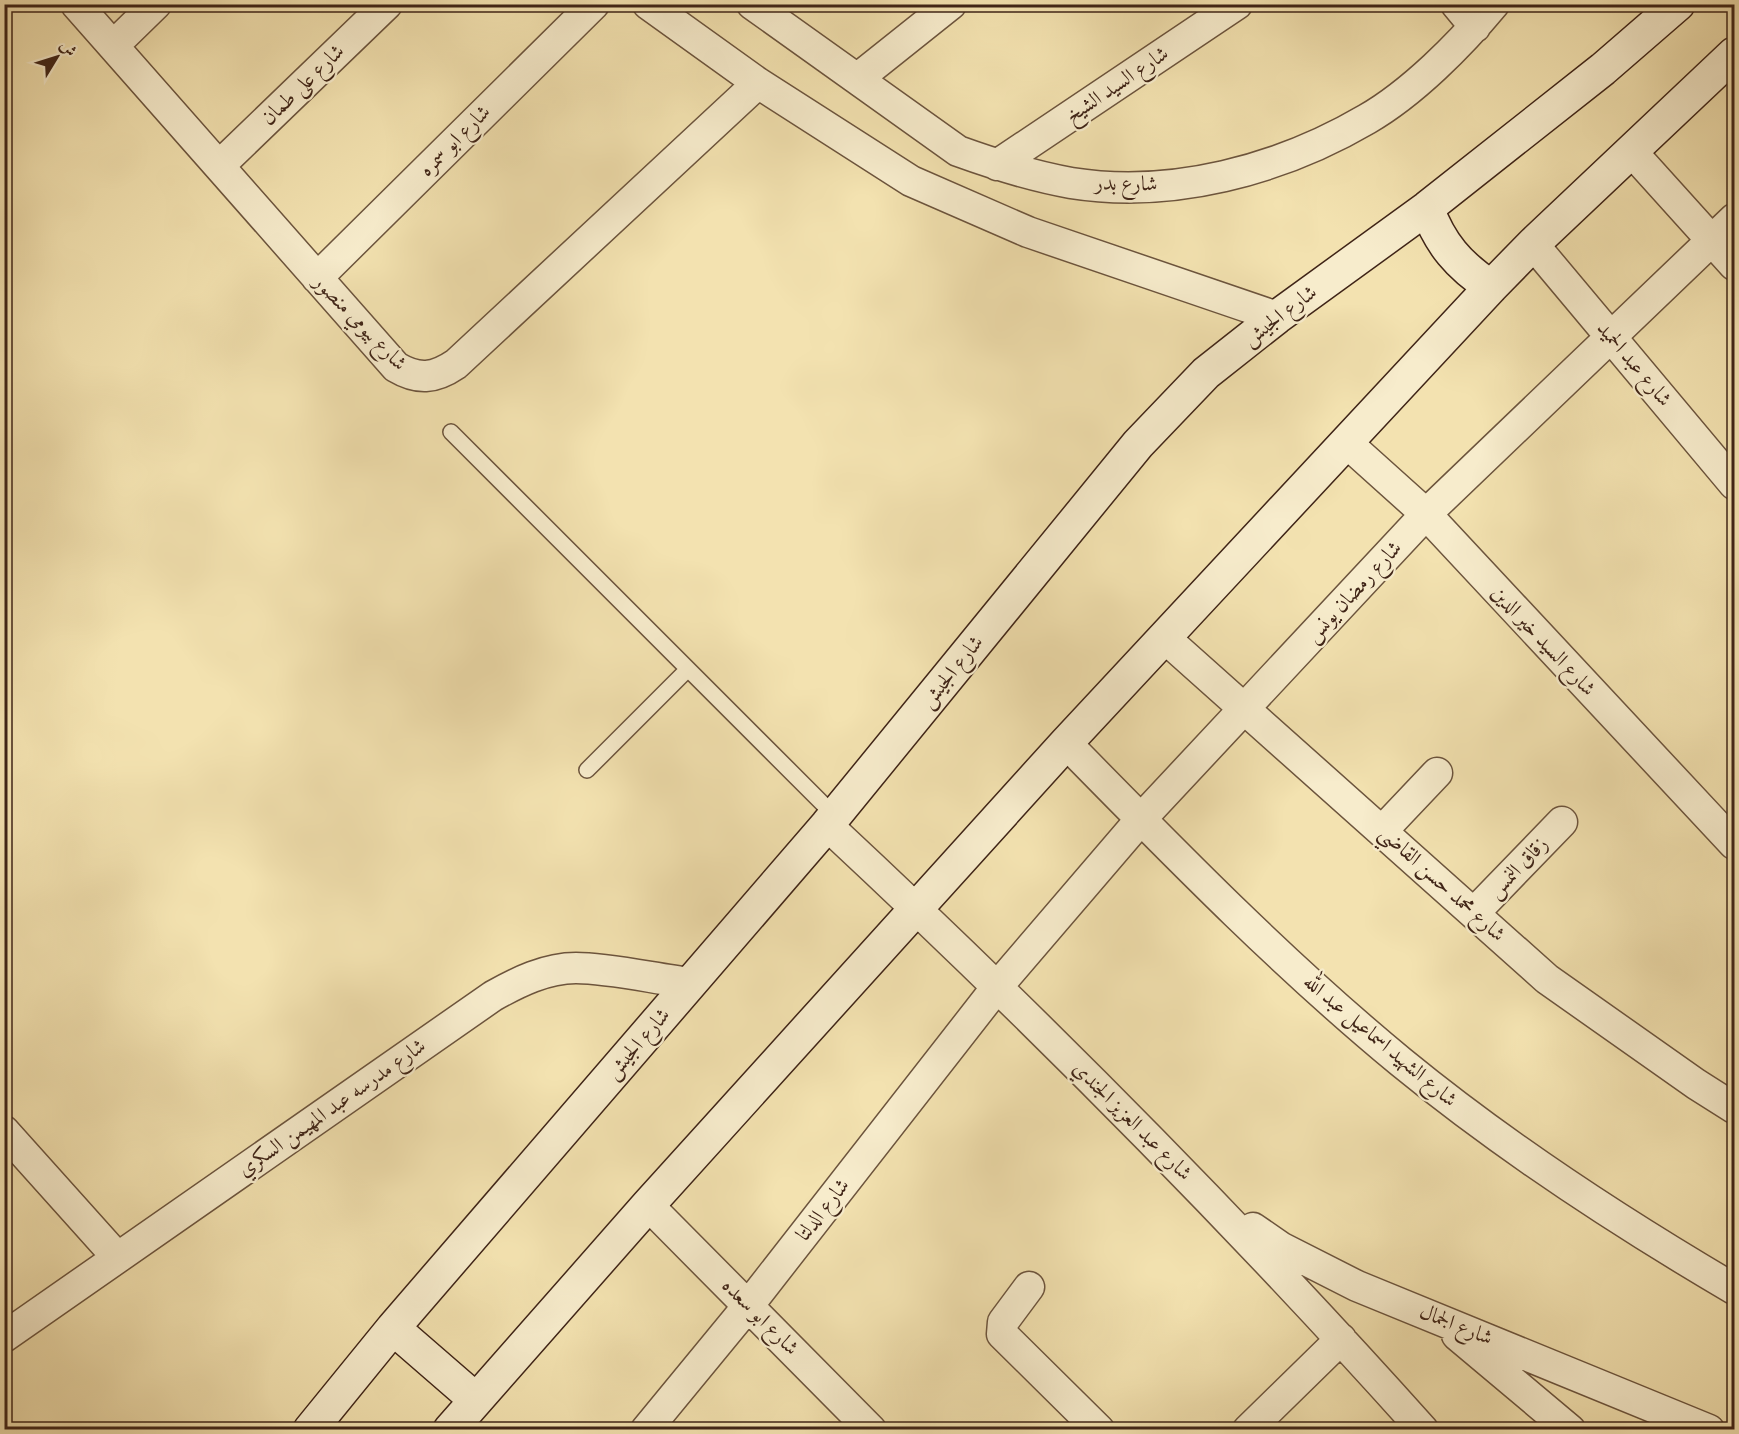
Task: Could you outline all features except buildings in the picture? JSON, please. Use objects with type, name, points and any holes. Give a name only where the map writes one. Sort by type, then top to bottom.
[{"type":"main road","name":"شارع الجيش","points":[[310,1430],[393,1328],[831,820],[1138,444],[1206,373],[1277,317],[1427,208],[1603,69],[1678,4]]},
{"type":"main road","points":[[450,1430],[648,1205],[1066,743],[1166,639],[1491,287],[1533,244],[1733,57]]},
{"type":"main road","points":[[1427,208],[1436,232],[1450,255],[1469,273],[1491,287]]},
{"type":"main road","points":[[393,1328],[476,1400]]},
{"type":"street","name":"شارع بيومي منصور","points":[[76,4],[396,367],[410,375],[426,378],[442,374],[456,364],[758,83]]},
{"type":"street","points":[[113,46],[156,4]]},
{"type":"street","name":"شارع على طمان","points":[[219,166],[387,4]]},
{"type":"street","name":"شارع ابو سمره","points":[[317,278],[594,4]]},
{"type":"street","points":[[648,4],[758,83],[911,181],[1038,236],[1277,317]]},
{"type":"street","name":"شارع بدر","points":[[752,4],[958,151],[997,165],[1072,183],[1149,187],[1226,177],[1300,154],[1368,119],[1430,71],[1485,16]]},
{"type":"street","points":[[857,79],[951,4]]},
{"type":"street","name":"شارع السيد الشيخ","points":[[997,165],[1237,4]]},
{"type":"street","points":[[1456,4],[1485,16]]},
{"type":"street","points":[[1632,152],[1734,265]]},
{"type":"street","name":"شارع رمضان يونس","points":[[997,987],[1141,819],[1426,514],[1734,219]]},
{"type":"street","name":"شارع عبد الحميد","points":[[1533,244],[1734,484]]},
{"type":"street","name":"شارع السيد خير الدين","points":[[1347,443],[1426,514],[1734,844]]},
{"type":"street","name":"شارع محمد حسن القاضي","points":[[1166,639],[1547,980],[1734,1108]]},
{"type":"street","name":"شارع الشهيد اسماعيل عبد الله","points":[[1066,743],[1319,992],[1420,1076],[1485,1128],[1573,1190],[1734,1289]]},
{"type":"street","points":[[1382,831],[1437,773]]},
{"type":"street","name":"شارع عبد العزيز الجندي","points":[[831,820],[917,909],[1213,1201],[1423,1430]]},
{"type":"street","name":"زقاق النمس","points":[[1474,913],[1562,822]]},
{"type":"street","name":"شارع مدرسه عبد المهيمن السكري","points":[[4,1336],[493,996],[519,981],[547,972],[575,968],[690,983]]},
{"type":"street","name":"شارع الدلتا","points":[[654,1427],[997,987]]},
{"type":"street","points":[[4,1131],[117,1257]]},
{"type":"street","name":"شارع الجمال","points":[[1213,1201],[1293,1253],[1357,1286],[1709,1430]]},
{"type":"street","name":"شارع ابو سعده","points":[[648,1205],[871,1430]]},
{"type":"street","points":[[1029,1287],[1003,1322],[1002,1334],[1099,1430]]},
{"type":"street","points":[[1435,1316],[1570,1430]]},
{"type":"street","points":[[1248,1430],[1341,1339]]},
{"type":"lane","points":[[451,432],[688,669],[831,820]]},
{"type":"lane","points":[[587,770],[688,669]]}]
